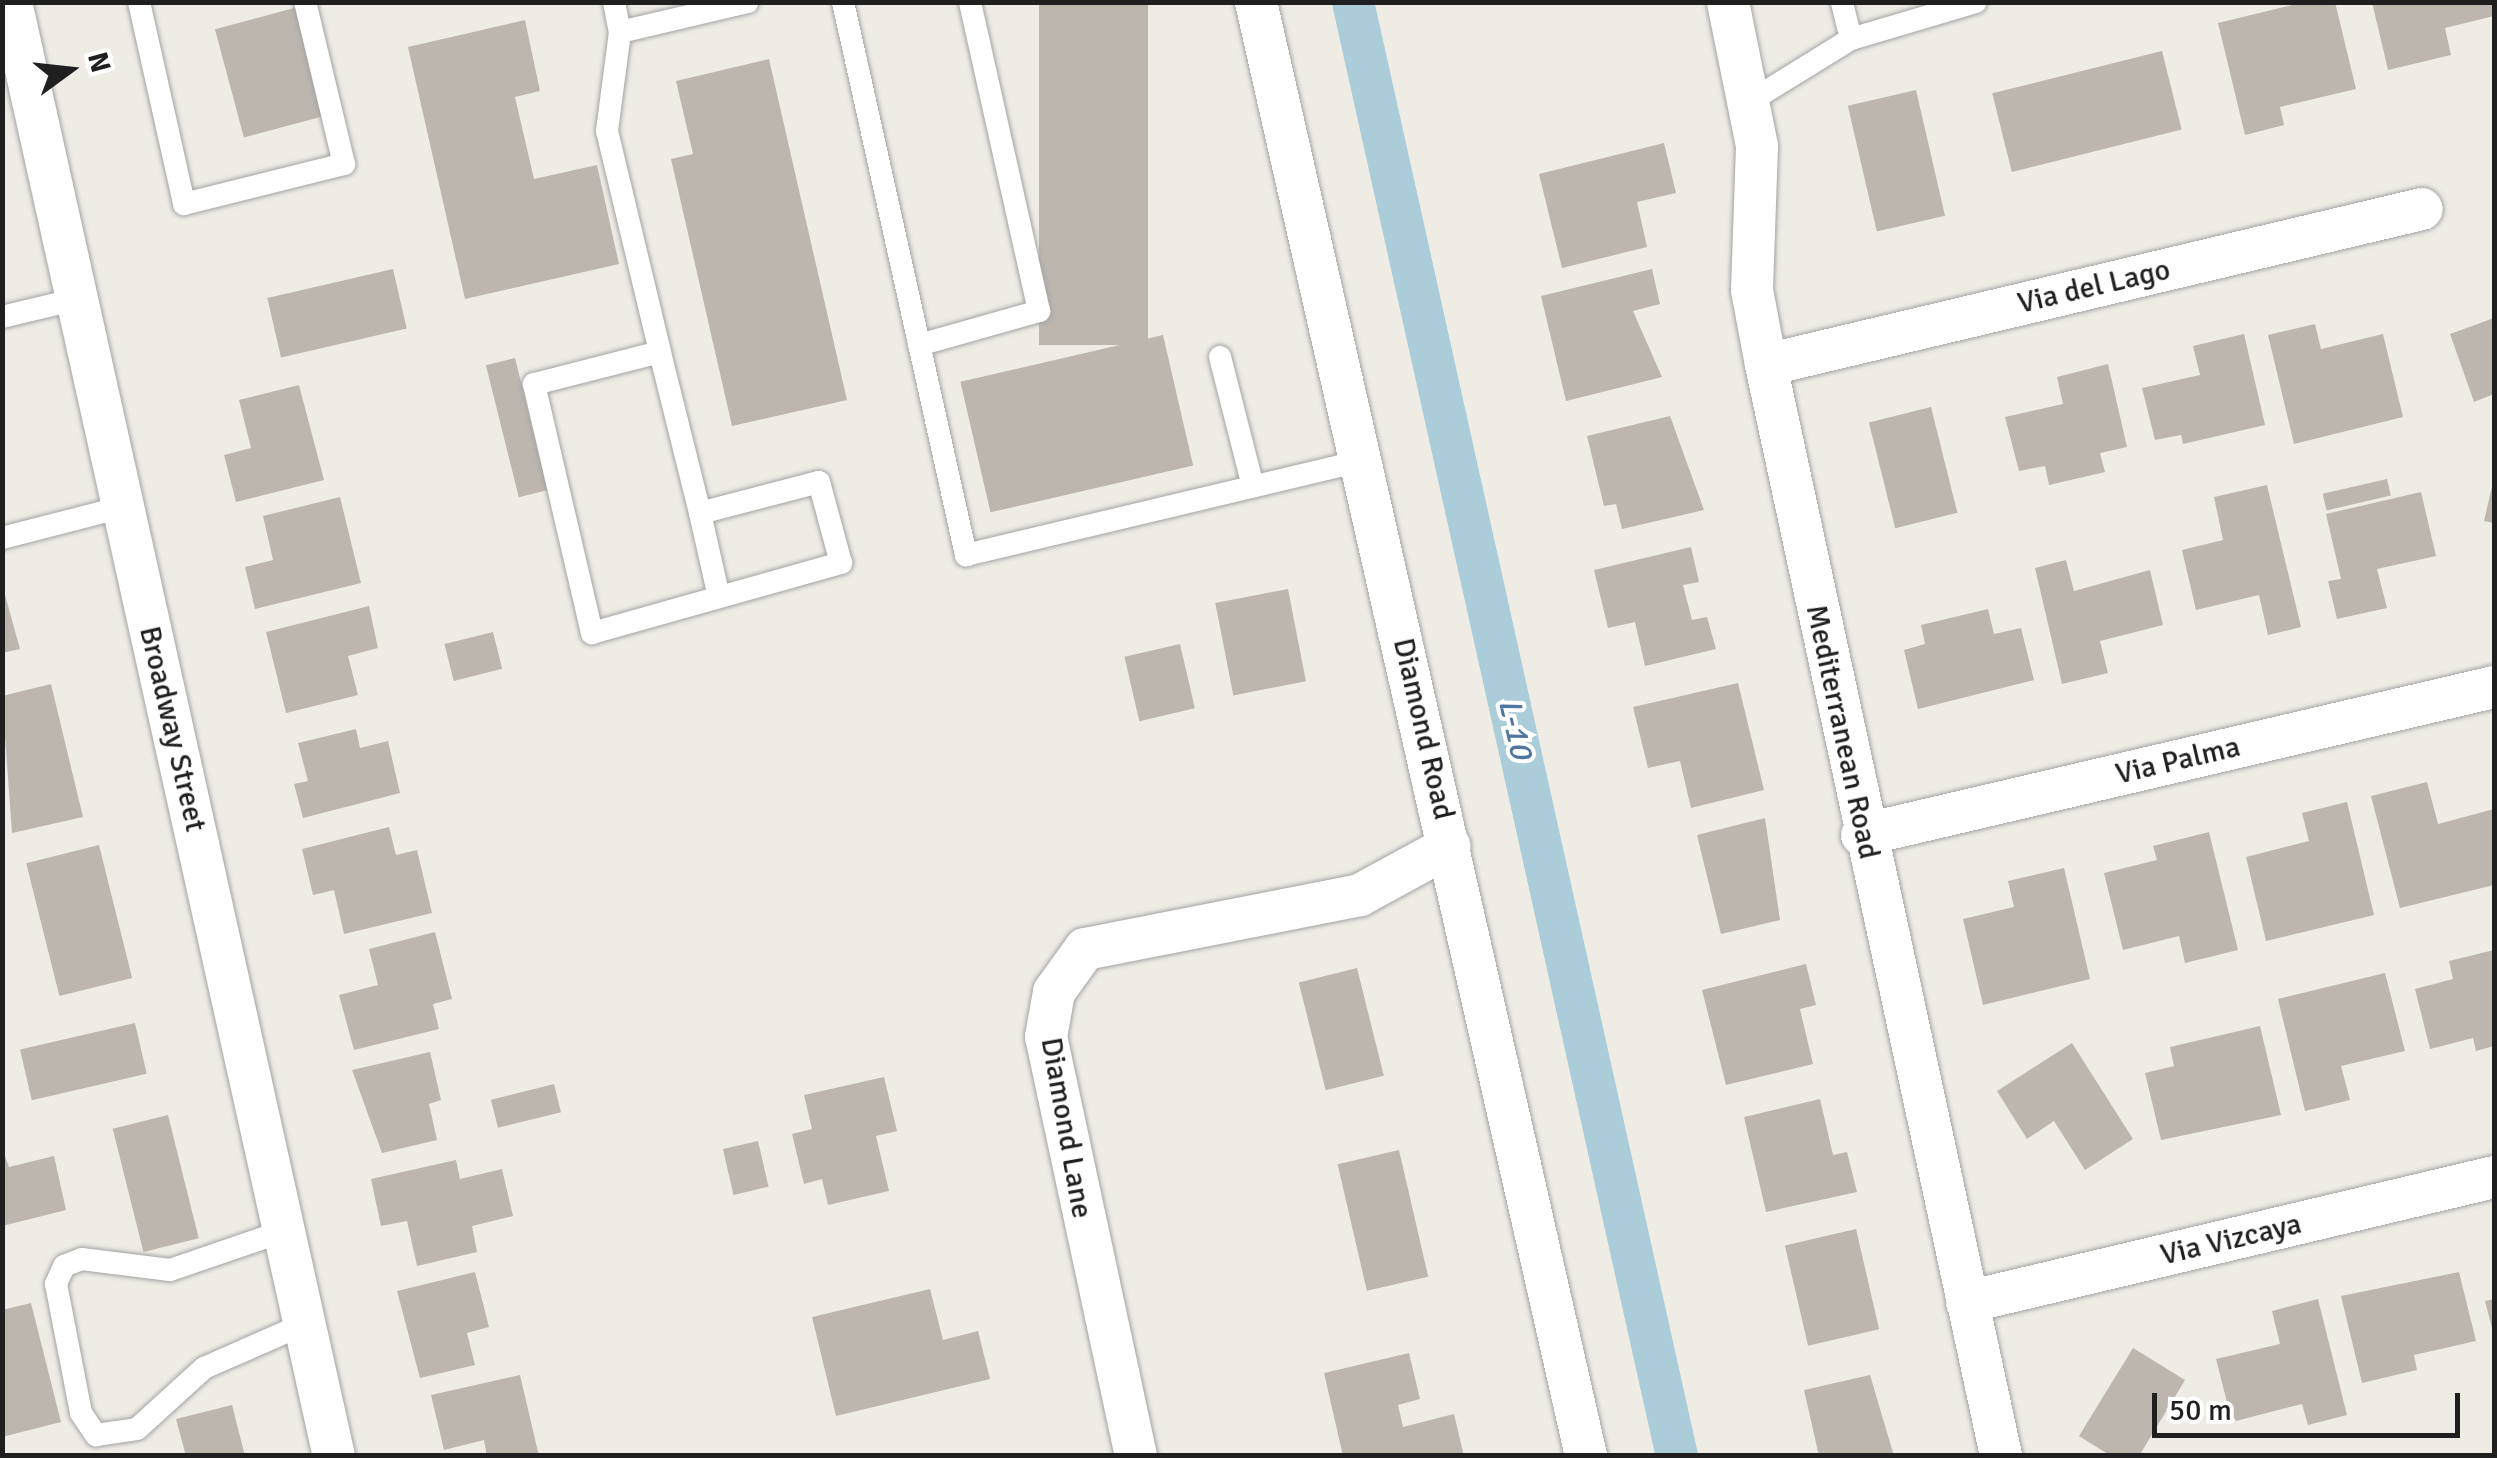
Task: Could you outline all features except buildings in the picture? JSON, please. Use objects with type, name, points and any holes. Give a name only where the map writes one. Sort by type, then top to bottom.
[{"type":"street","name":"Broadway Street","points":[[11,2],[334,1456]]},
{"type":"street","name":"Diamond Road","points":[[1256,2],[1586,1456]]},
{"type":"street","name":"Mediterranean Road","points":[[1728,2],[1749,102],[1752,290],[1766,366],[1862,835],[2001,1456]]},
{"type":"street","name":"Via del Lago","points":[[1766,366],[2422,209]]},
{"type":"street","name":"Via Palma","points":[[1862,835],[2494,687]]},
{"type":"street","name":"Diamond Lane","points":[[1136,1456],[1046,1037],[1054,992],[1085,948],[1360,895],[1450,846]]},
{"type":"street","name":"Via Vizcaya","points":[[1967,1302],[2494,1177]]},
{"type":"lane","points":[[139,2],[184,204],[344,164],[305,2]]},
{"type":"lane","points":[[614,2],[620,32],[608,131],[719,597]]},
{"type":"lane","points":[[620,32],[748,2]]},
{"type":"lane","points":[[842,2],[966,555],[1362,460]]},
{"type":"lane","points":[[919,345],[1039,311],[970,2]]},
{"type":"lane","points":[[1842,2],[1851,39]]},
{"type":"lane","points":[[1749,102],[1851,39],[1976,2]]},
{"type":"lane","points":[[2,317],[77,299]]},
{"type":"lane","points":[[660,352],[534,384],[592,632],[841,563],[819,482],[700,513]]},
{"type":"lane","points":[[1220,358],[1254,486]]},
{"type":"lane","points":[[2,538],[123,507]]},
{"type":"lane","points":[[284,1231],[170,1270],[82,1258],[64,1266],[56,1284],[81,1413],[96,1434],[137,1429],[204,1368],[304,1324]]},
{"type":"waterway","name":"L-10","points":[[1353,2],[1677,1456]]}]
